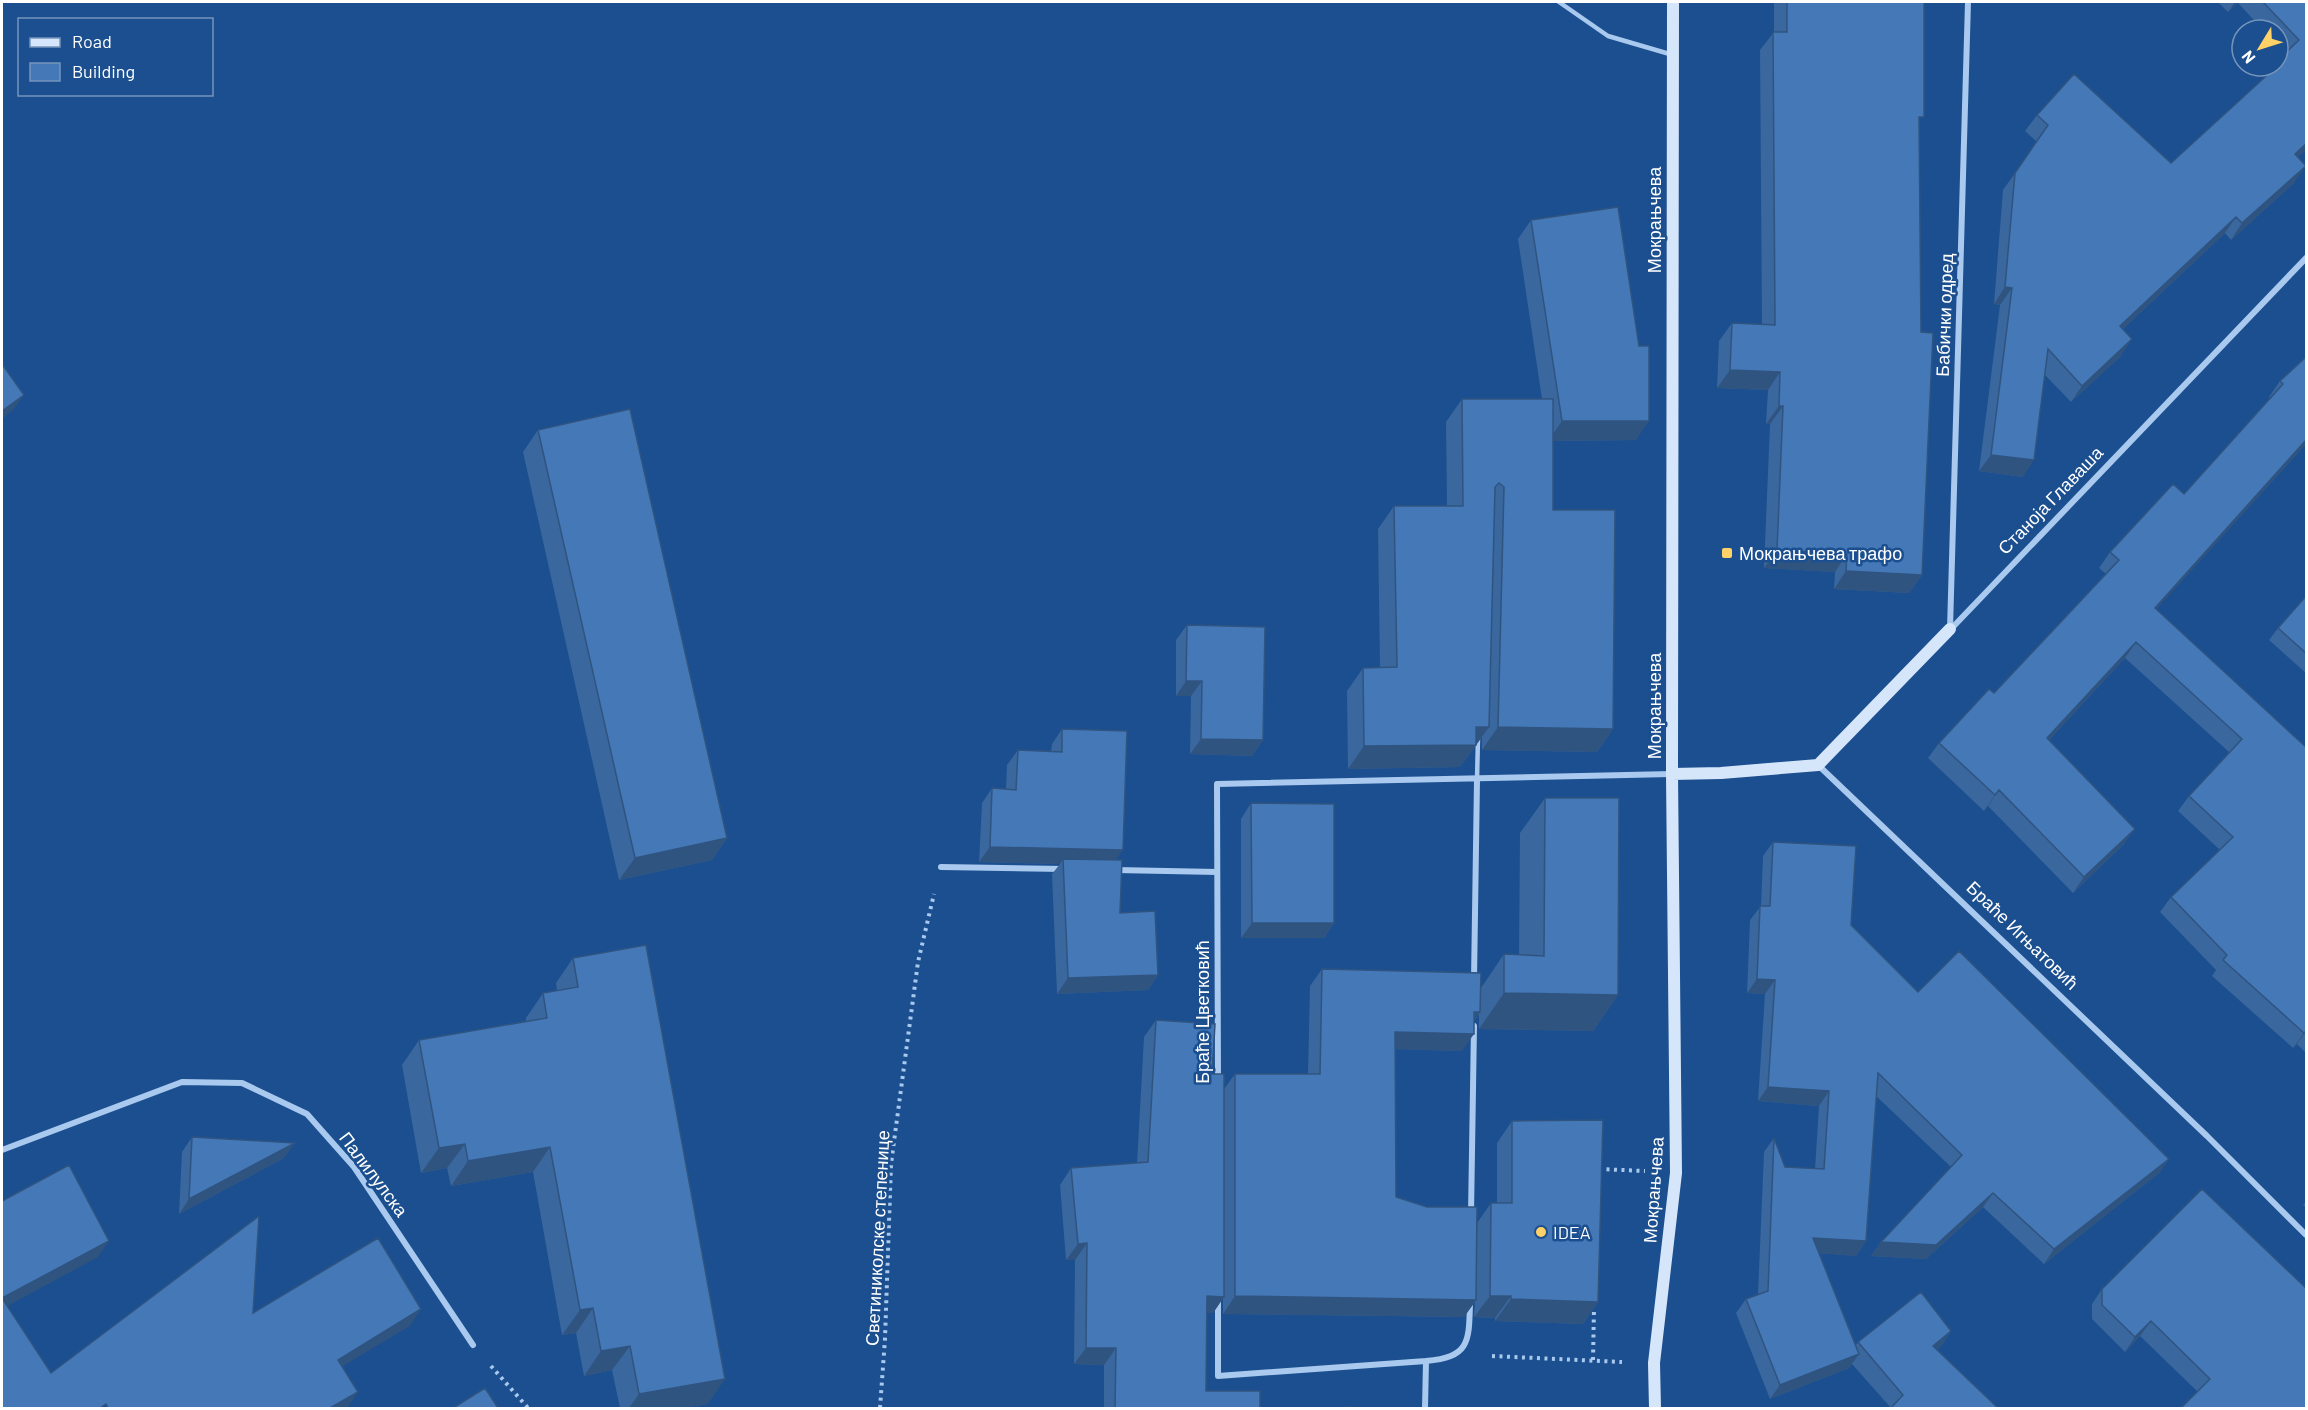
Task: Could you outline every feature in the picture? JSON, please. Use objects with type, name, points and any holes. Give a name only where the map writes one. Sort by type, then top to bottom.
[{"type":"street","name":"Мокрањчева","points":[[1655,1408],[1654,1363],[1676,1173],[1672,774],[1673,2]]},
{"type":"street","name":"Бабички одред","points":[[1950,629],[1968,2]]},
{"type":"street","name":"Станоја Главаша","points":[[1818,765],[2307,258]]},
{"type":"street","points":[[1474,994],[1477,780],[1721,773],[1818,765]]},
{"type":"street","name":"Браће Игњатовић","points":[[1818,765],[2198,1127],[2307,1235]]},
{"type":"street","name":"Браће Цветковић","points":[[1218,1094],[1217,784],[1477,780]]},
{"type":"street","points":[[941,867],[1067,869]]},
{"type":"street","points":[[1102,870],[1217,872]]},
{"type":"street","points":[[1471,1220],[1474,1018]]},
{"type":"street","name":"Палилулска","points":[[2,1150],[182,1082],[242,1083],[307,1114],[354,1167],[473,1345]]},
{"type":"street","points":[[1218,1294],[1218,1376],[1446,1359],[1458,1354],[1467,1343],[1470,1291]]},
{"type":"street","points":[[1425,1408],[1426,1361]]},
{"type":"lane","points":[[1559,2],[1608,36],[1672,55]]},
{"type":"lane","points":[[1477,780],[1478,733]]},
{"type":"path","name":"Светиниколске степенице","points":[[880,1408],[885,1339],[891,1164],[918,962],[941,867]]},
{"type":"path","points":[[1596,1169],[1676,1173]]},
{"type":"path","points":[[1458,1354],[1593,1360],[1594,1308]]},
{"type":"path","points":[[473,1345],[528,1408]]},
{"type":"building","points":[[1787,2],[1924,2],[1924,117],[1919,117],[1921,332],[1933,333],[1922,575],[1846,571],[1847,554],[1777,550],[1783,406],[1779,406],[1780,372],[1730,370],[1732,323],[1775,325],[1773,32],[1787,32]]},
{"type":"building","points":[[2263,2],[2307,2],[2307,143],[2295,154],[2306,166],[2242,223],[2236,217],[2120,326],[2132,339],[2082,386],[2048,349],[2034,460],[1991,455],[2012,288],[2005,287],[2015,173],[2048,125],[2037,115],[2074,74],[2171,163],[2264,78],[2290,78],[2290,49],[2299,40],[2290,30],[2290,18],[2278,18]]},
{"type":"building","points":[[1618,207],[1639,346],[1649,346],[1649,421],[1562,421],[1531,220]]},
{"type":"building","points":[[2307,356],[2307,439],[2155,608],[2307,748],[2307,1030],[2304,1033],[2223,960],[2227,955],[2171,897],[2233,837],[2189,796],[2242,739],[2136,642],[2047,738],[2135,829],[2084,877],[1999,790],[1995,795],[1939,743],[1989,689],[1994,693],[2119,560],[2110,552],[2173,484],[2184,494],[2283,384],[2280,381]]},
{"type":"building","points":[[2,364],[24,395],[2,411]]},
{"type":"building","points":[[1462,399],[1553,399],[1553,510],[1615,510],[1613,729],[1498,727],[1504,487],[1499,483],[1495,487],[1489,727],[1476,727],[1476,745],[1364,746],[1363,668],[1397,667],[1394,506],[1463,506]]},
{"type":"building","points":[[630,409],[727,838],[635,858],[538,430]]},
{"type":"building","points":[[2307,595],[2307,654],[2278,628]]},
{"type":"building","points":[[1187,625],[1265,627],[1263,740],[1201,739],[1202,681],[1186,681]]},
{"type":"building","points":[[1062,729],[1127,731],[1123,850],[990,847],[992,788],[1016,790],[1018,750],[1062,752]]},
{"type":"building","points":[[1545,798],[1619,798],[1618,995],[1504,993],[1504,954],[1544,956]]},
{"type":"building","points":[[1251,803],[1334,804],[1334,923],[1252,923]]},
{"type":"building","points":[[1773,842],[1856,846],[1851,925],[1918,992],[1959,951],[2169,1159],[2054,1249],[1993,1193],[1936,1245],[1881,1242],[1962,1155],[1878,1073],[1866,1241],[1813,1238],[1859,1354],[1780,1385],[1746,1299],[1768,1291],[1774,1138],[1785,1167],[1824,1169],[1829,1091],[1768,1087],[1775,980],[1757,979],[1760,906],[1770,906]]},
{"type":"building","points":[[1063,859],[1122,860],[1120,913],[1155,911],[1158,975],[1068,978]]},
{"type":"building","points":[[646,945],[725,1379],[639,1394],[630,1346],[601,1351],[593,1308],[580,1310],[550,1147],[468,1161],[465,1144],[439,1148],[419,1040],[547,1018],[543,993],[578,987],[573,958]]},
{"type":"building","points":[[1322,969],[1481,973],[1480,1012],[1474,1012],[1474,1034],[1395,1032],[1396,1197],[1427,1207],[1477,1207],[1476,1300],[1235,1296],[1235,1074],[1320,1074]]},
{"type":"building","points":[[1156,1020],[1215,1024],[1212,1074],[1224,1074],[1224,1297],[1207,1296],[1206,1391],[1260,1391],[1260,1408],[1115,1408],[1116,1348],[1086,1348],[1087,1243],[1078,1244],[1071,1168],[1148,1162]]},
{"type":"building","name":"IDEA","points":[[1603,1120],[1598,1302],[1511,1299],[1511,1296],[1490,1296],[1491,1203],[1512,1203],[1512,1121]]},
{"type":"building","points":[[192,1137],[295,1143],[189,1199]]},
{"type":"building","points":[[69,1165],[109,1241],[2,1298],[2,1201]]},
{"type":"building","points":[[2202,1189],[2307,1289],[2307,1408],[2181,1408],[2210,1379],[2151,1321],[2135,1337],[2102,1305],[2102,1289]]},
{"type":"building","points":[[259,1216],[253,1313],[378,1238],[421,1309],[338,1360],[358,1392],[330,1408],[108,1408],[106,1404],[100,1408],[2,1408],[2,1298],[51,1373]]},
{"type":"building","points":[[1921,1292],[1951,1331],[1933,1346],[1998,1408],[1891,1408],[1903,1395],[1858,1342]]},
{"type":"building","points":[[485,1388],[498,1408],[453,1408]]},
{"type":"place","name":"Мокрањчева трафо","points":[[1727,553]]},
{"type":"place","name":"IDEA","points":[[1541,1232]]}]
